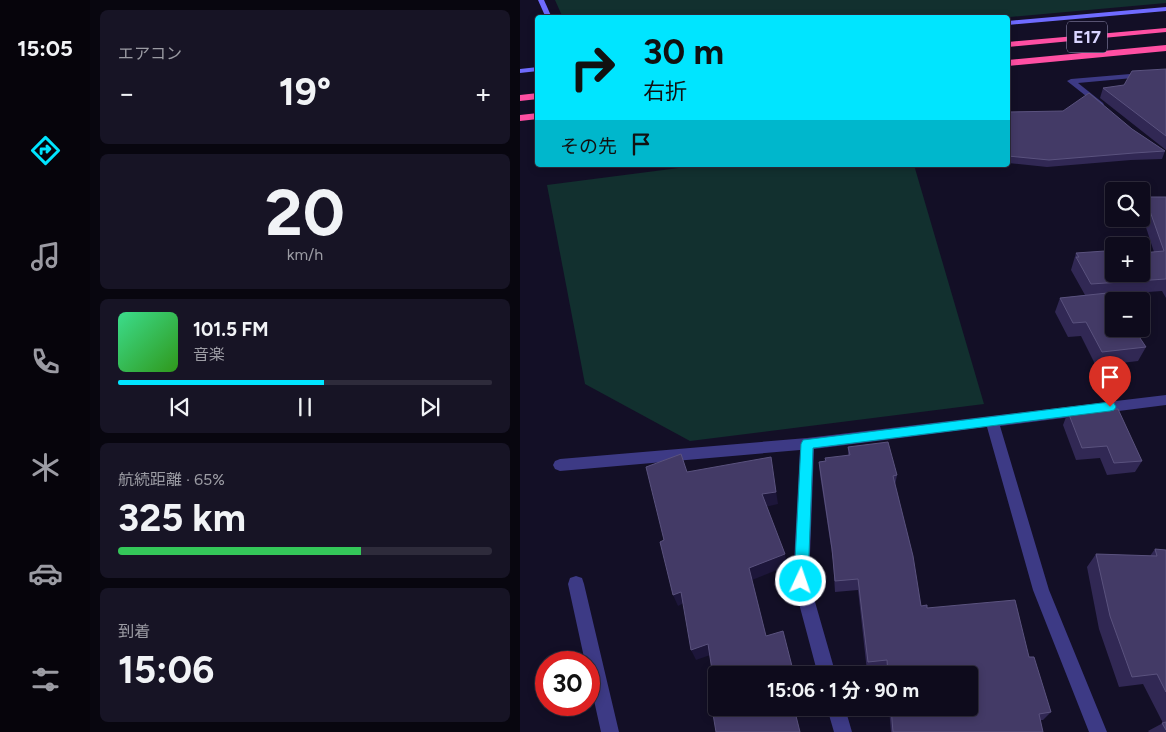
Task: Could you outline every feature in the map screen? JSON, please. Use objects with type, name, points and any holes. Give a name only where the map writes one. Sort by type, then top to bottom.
[{"type":"highway","name":"E17","points":[[1010,45],[1166,30]]},
{"type":"highway","name":"E17","points":[[1010,63],[1166,48]]},
{"type":"highway","points":[[520,98],[535,96]]},
{"type":"highway","points":[[520,118],[535,116]]},
{"type":"street","points":[[541,0],[548,15]]},
{"type":"street","points":[[1010,23],[1166,8]]},
{"type":"street","points":[[520,71],[535,69]]},
{"type":"street","points":[[1106,110],[1071,81],[1166,73]]},
{"type":"street","points":[[560,465],[807,444],[1166,400]]},
{"type":"street","points":[[992,421],[1041,590],[1098,732]]},
{"type":"street","points":[[807,444],[801,581],[825,666]]},
{"type":"street","points":[[576,584],[610,732]]},
{"type":"street","points":[[838,716],[842,732]]},
{"type":"green space","points":[[555,0],[1166,0],[1166,3],[1010,17],[1010,15],[562,15]]},
{"type":"green space","points":[[686,167],[915,167],[984,404],[690,441],[585,384],[547,185]]},
{"type":"building","points":[[1166,69],[1166,136],[1103,88],[1124,85],[1132,71]]},
{"type":"building","points":[[1089,93],[1132,129],[1165,151],[1049,160],[1010,156],[1010,112],[1063,111]]},
{"type":"building","points":[[1150,197],[1166,197],[1166,279],[1150,280],[1150,252],[1164,251],[1150,211]]},
{"type":"building","points":[[1105,251],[1105,282],[1121,282],[1091,284],[1076,257],[1079,257],[1076,253]]},
{"type":"building","points":[[1105,293],[1105,337],[1139,337],[1146,347],[1102,352],[1086,322],[1073,323],[1060,298]]},
{"type":"building","points":[[1118,409],[1142,461],[1114,463],[1107,446],[1082,448],[1068,412]]},
{"type":"building","points":[[888,442],[897,475],[893,476],[913,556],[921,606],[927,605],[927,608],[1015,600],[1029,657],[1034,657],[1051,712],[1039,714],[1043,732],[893,732],[892,716],[978,716],[978,666],[887,666],[887,660],[868,662],[858,579],[835,581],[819,462],[826,461],[825,458],[850,455],[848,447]]},
{"type":"building","points":[[681,454],[687,472],[771,457],[776,492],[762,494],[785,554],[749,568],[766,636],[783,631],[792,666],[711,666],[708,644],[691,650],[681,592],[673,595],[660,542],[664,540],[646,467]]},
{"type":"building","points":[[1155,549],[1166,550],[1166,692],[1157,674],[1132,677],[1110,616],[1096,554],[1157,556]]},
{"type":"building","points":[[713,716],[796,716],[800,732],[716,732]]},
{"type":"building","points":[[1166,722],[1166,730],[1162,723]]},
{"type":"route","points":[[801,581],[807,444],[1110,407]]}]
